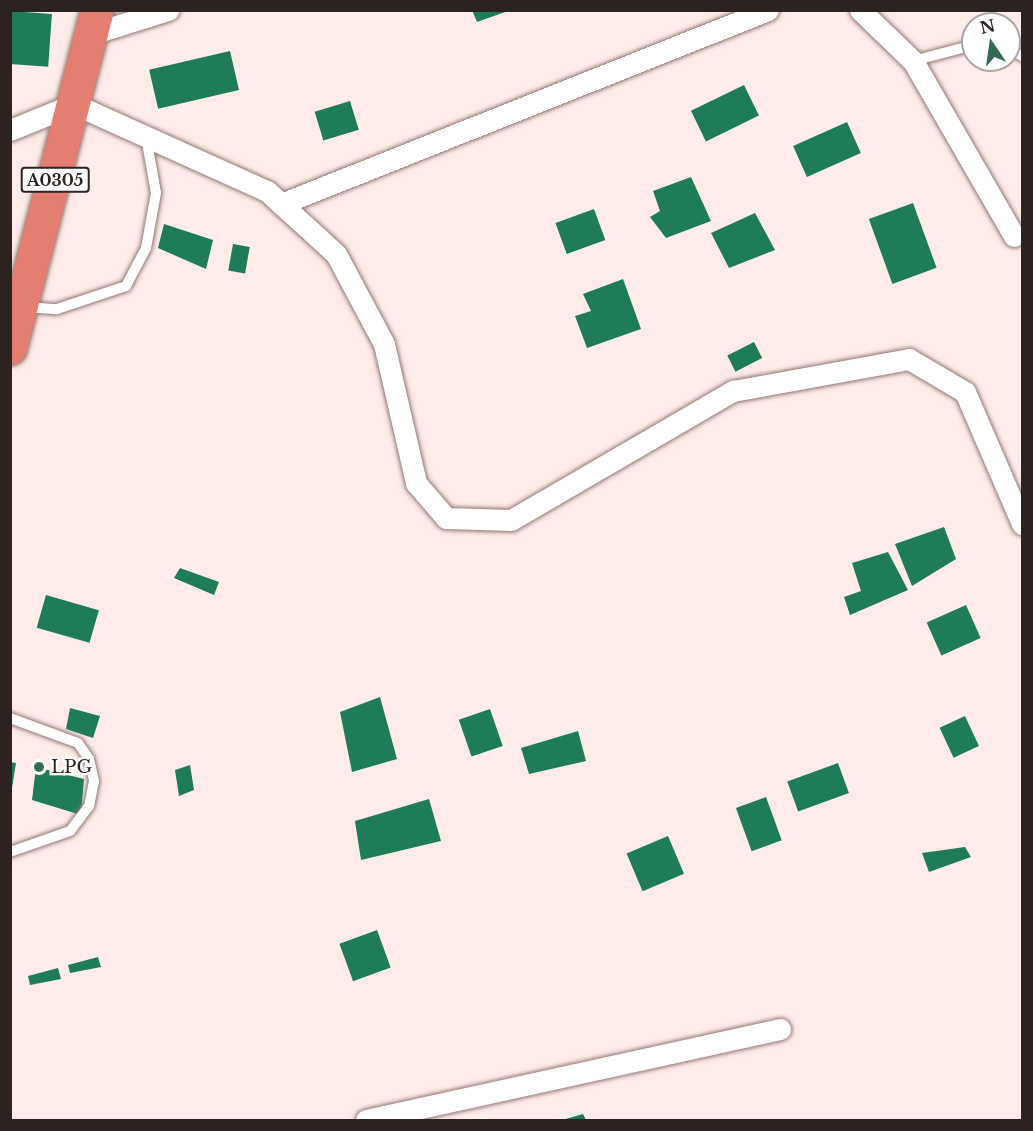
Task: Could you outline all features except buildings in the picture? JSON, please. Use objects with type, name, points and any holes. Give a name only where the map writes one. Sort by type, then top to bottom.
[{"type":"highway","name":"A0305","points":[[10,348],[17,308],[74,104],[94,22]]},
{"type":"street","points":[[94,22],[168,10]]},
{"type":"street","points":[[281,204],[768,10]]},
{"type":"street","points":[[860,10],[913,61],[1014,236]]},
{"type":"street","points":[[10,130],[74,104],[267,191],[336,254],[384,344],[416,483],[446,518],[511,520],[733,391],[909,359],[965,392],[1023,524]]},
{"type":"street","points":[[366,1120],[780,1029]]},
{"type":"lane","points":[[913,61],[961,48]]},
{"type":"lane","points":[[17,308],[57,309],[126,286],[146,248],[156,194],[146,136]]},
{"type":"lane","points":[[10,718],[78,743],[89,759],[94,781],[89,806],[70,831],[10,852]]},
{"type":"place","name":"LPG","points":[[39,767]]}]
